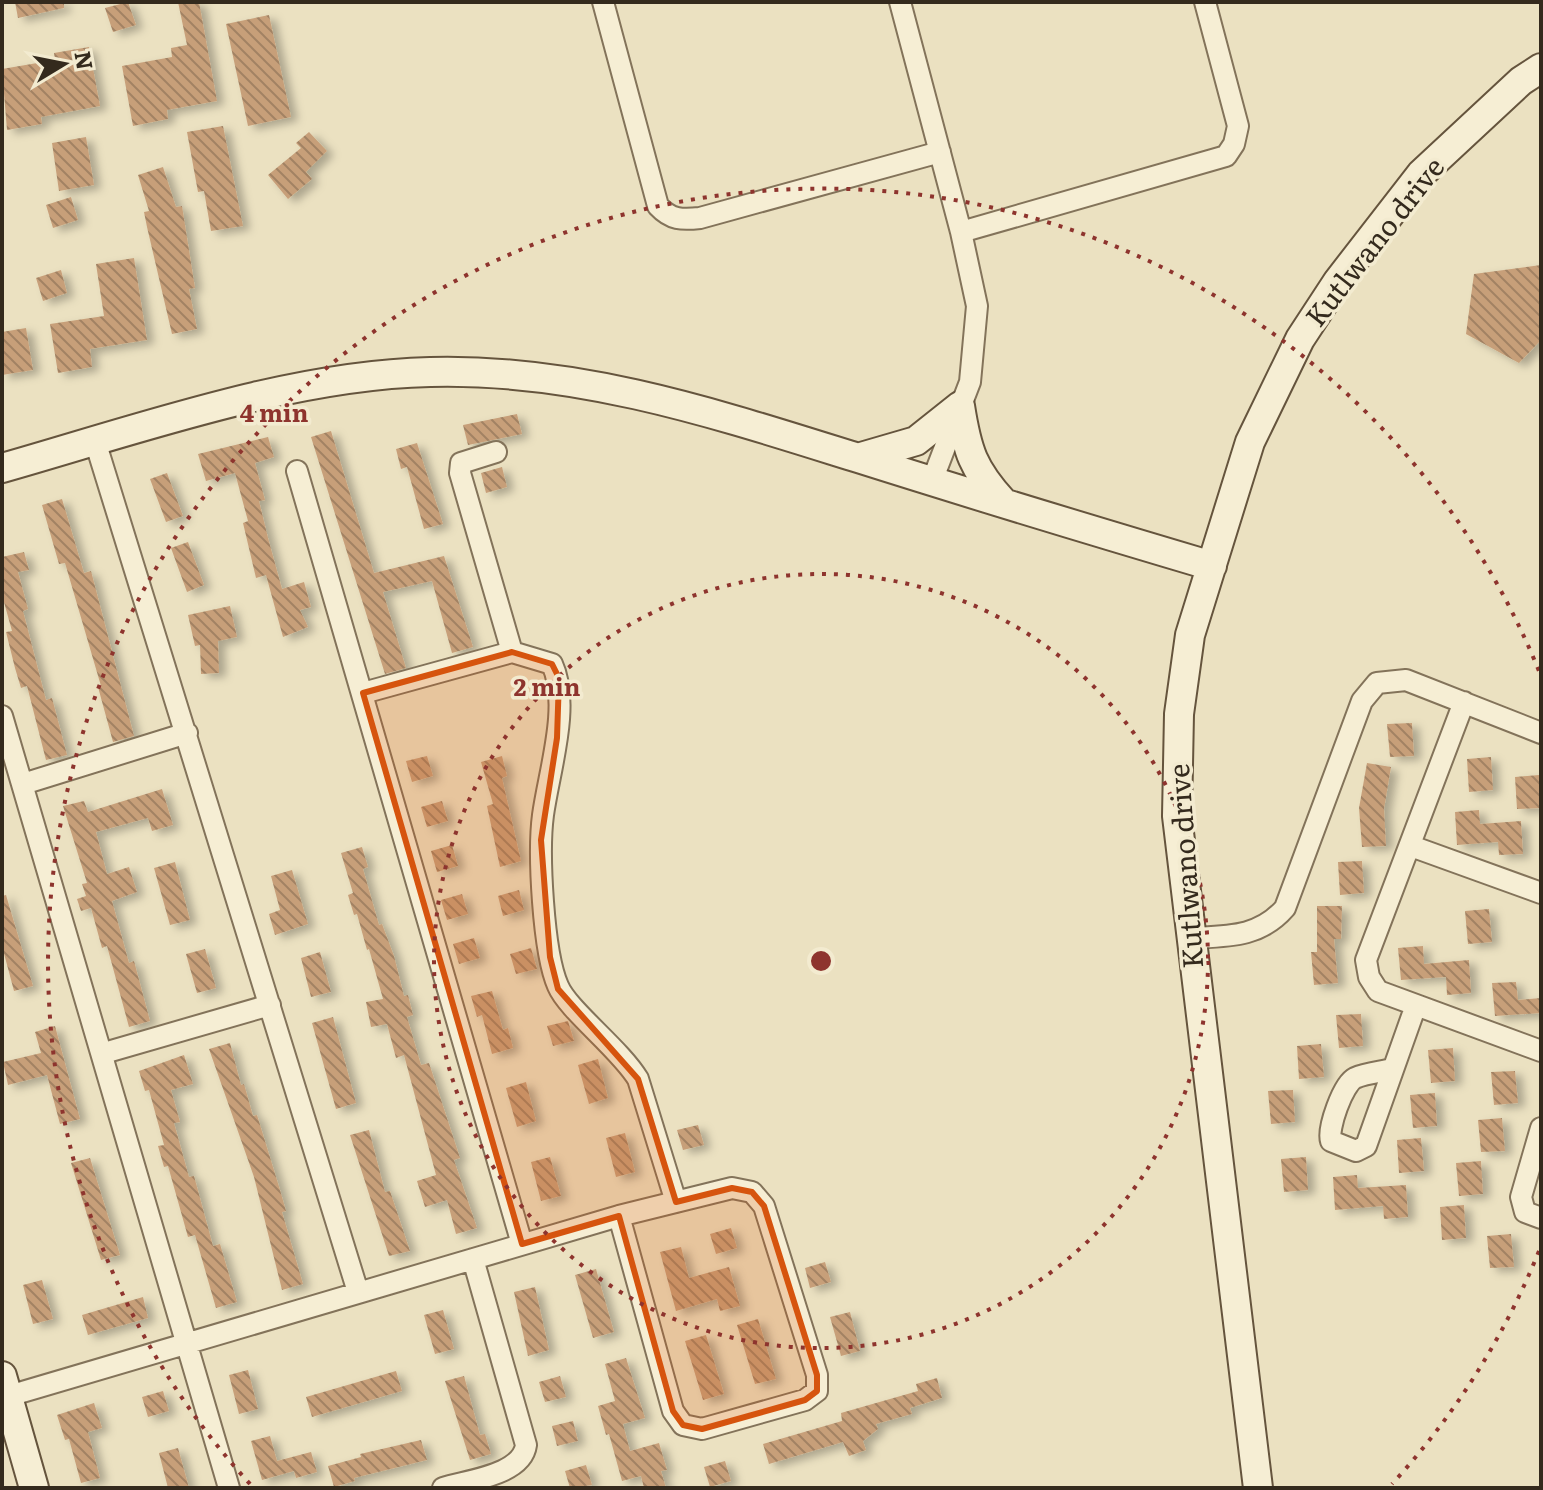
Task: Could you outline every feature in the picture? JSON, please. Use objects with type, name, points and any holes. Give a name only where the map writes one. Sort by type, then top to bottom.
[{"type":"street","points":[[603,2],[658,206],[667,215],[679,220],[700,218],[940,152]]},
{"type":"street","points":[[900,2],[961,232],[977,306],[970,382],[932,481]]},
{"type":"street","points":[[961,232],[1226,156],[1234,144],[1238,126],[1205,2]]},
{"type":"street","name":"Kutlwano drive","points":[[1258,1488],[1189,938],[1177,816],[1179,714],[1190,635],[1250,442],[1300,339],[1338,281],[1421,174],[1521,81],[1541,68]]},
{"type":"street","points":[[2,468],[270,394],[356,378],[428,372],[510,373],[674,401],[1212,566]]},
{"type":"street","points":[[858,458],[916,441],[960,406]]},
{"type":"street","points":[[960,406],[967,448],[979,475],[1004,503]]},
{"type":"street","points":[[95,441],[358,1292]]},
{"type":"street","points":[[496,452],[468,458],[461,463],[460,473],[512,652]]},
{"type":"street","points":[[297,471],[522,1244]]},
{"type":"street","points":[[363,693],[512,652],[552,664],[559,678],[557,738],[541,840],[550,957],[558,989],[627,1062],[638,1079],[676,1202]]},
{"type":"street","points":[[1189,938],[1239,936],[1270,925],[1285,908],[1362,701],[1377,683],[1406,680],[1541,733]]},
{"type":"street","points":[[1464,702],[1366,960],[1369,977],[1378,991],[1541,1051]]},
{"type":"street","points":[[2,716],[104,1053],[229,1488]]},
{"type":"street","points":[[23,784],[187,733]]},
{"type":"street","points":[[1411,846],[1541,893]]},
{"type":"street","points":[[104,1053],[270,1005]]},
{"type":"street","points":[[1393,1069],[1416,1005]]},
{"type":"street","points":[[1540,1134],[1521,1197],[1525,1212],[1541,1218]]},
{"type":"street","points":[[34,1488],[4,1390],[187,1346],[522,1244],[619,1216],[732,1188],[752,1192],[764,1206],[817,1375],[817,1391],[805,1400],[702,1429],[683,1425],[673,1411],[619,1216]]},
{"type":"street","points":[[443,1488],[516,1465],[525,1455],[526,1445],[473,1259]]},
{"type":"highlighted area","points":[[512,652],[552,664],[559,678],[557,738],[541,840],[550,957],[558,989],[638,1079],[676,1202],[732,1188],[752,1192],[764,1206],[817,1375],[817,1391],[805,1400],[702,1429],[683,1425],[673,1411],[619,1216],[522,1244],[363,693]]},
{"type":"building","points":[[15,2],[64,2],[64,8],[18,18]]},
{"type":"building","points":[[128,2],[136,25],[113,32],[105,8]]},
{"type":"building","points":[[178,2],[199,2],[217,101],[167,110],[168,119],[133,126],[122,66],[172,57],[171,48],[187,45]]},
{"type":"building","points":[[269,15],[291,117],[248,126],[226,24]]},
{"type":"building","points":[[89,47],[100,106],[41,117],[42,124],[7,130],[2,69],[55,60],[54,53]]},
{"type":"building","points":[[223,126],[243,226],[211,231],[204,191],[198,192],[187,132]]},
{"type":"building","points":[[309,132],[327,151],[306,172],[312,179],[288,199],[268,175],[301,148],[296,143]]},
{"type":"building","points":[[86,137],[94,185],[59,191],[52,143]]},
{"type":"building","points":[[163,167],[176,207],[182,206],[195,288],[189,289],[197,329],[172,334],[144,212],[149,211],[138,175]]},
{"type":"building","points":[[71,197],[78,220],[53,228],[46,205]]},
{"type":"building","points":[[134,258],[147,340],[90,349],[92,367],[58,373],[50,324],[104,316],[96,264]]},
{"type":"building","points":[[1541,265],[1541,340],[1519,363],[1466,334],[1474,274]]},
{"type":"building","points":[[61,270],[67,293],[43,301],[36,278]]},
{"type":"building","points":[[26,328],[33,370],[2,375],[2,332]]},
{"type":"building","points":[[517,414],[522,434],[468,445],[463,425]]},
{"type":"building","points":[[331,431],[374,573],[444,556],[473,647],[452,653],[432,581],[383,592],[406,668],[385,674],[311,437]]},
{"type":"building","points":[[268,437],[274,457],[255,463],[265,500],[259,501],[268,538],[282,589],[304,582],[311,607],[300,610],[308,627],[283,637],[266,575],[256,578],[243,523],[248,521],[235,473],[206,481],[198,454]]},
{"type":"building","points":[[417,443],[443,524],[424,529],[407,467],[401,469],[396,449]]},
{"type":"building","points":[[502,467],[507,487],[486,493],[481,473]]},
{"type":"building","points":[[167,473],[183,516],[166,522],[150,479]]},
{"type":"building","points":[[62,499],[84,573],[91,571],[134,736],[113,742],[98,687],[101,686],[65,563],[59,564],[42,505]]},
{"type":"building","points":[[188,542],[204,585],[187,592],[171,548]]},
{"type":"building","points":[[24,552],[29,570],[18,572],[28,609],[23,611],[46,700],[52,698],[67,755],[46,760],[27,686],[21,688],[15,668],[6,632],[12,631],[2,595],[2,557]]},
{"type":"building","points":[[230,606],[237,637],[218,641],[219,673],[201,674],[200,645],[195,646],[188,615]]},
{"type":"building","points":[[1412,723],[1414,756],[1390,757],[1387,724]]},
{"type":"building","points":[[427,756],[433,776],[412,782],[406,761]]},
{"type":"building","points":[[502,756],[507,776],[502,778],[521,861],[500,867],[487,806],[493,804],[481,762]]},
{"type":"building","points":[[1491,757],[1493,790],[1469,792],[1467,759]]},
{"type":"building","points":[[1367,763],[1391,767],[1384,809],[1386,846],[1362,847],[1359,808]]},
{"type":"building","points":[[1539,775],[1541,808],[1517,809],[1515,777]]},
{"type":"building","points":[[162,789],[173,825],[152,831],[148,818],[96,832],[107,874],[129,867],[137,892],[112,901],[129,963],[134,961],[150,1021],[129,1027],[107,946],[102,948],[91,908],[81,911],[77,899],[86,896],[82,884],[87,883],[63,806],[84,801],[88,812]]},
{"type":"building","points":[[442,801],[448,821],[427,827],[421,807]]},
{"type":"building","points":[[1479,810],[1480,824],[1521,821],[1523,854],[1499,855],[1498,842],[1457,845],[1455,812]]},
{"type":"building","points":[[452,845],[458,866],[437,872],[431,851]]},
{"type":"building","points":[[362,847],[368,867],[363,869],[379,925],[382,924],[394,956],[404,996],[408,995],[413,1015],[407,1017],[421,1065],[429,1063],[460,1158],[454,1160],[477,1228],[456,1234],[447,1200],[425,1207],[417,1181],[436,1175],[404,1055],[396,1058],[387,1024],[371,1027],[366,1002],[383,999],[369,949],[348,895],[353,893],[341,853]]},
{"type":"building","points":[[1362,861],[1364,893],[1340,895],[1338,862]]},
{"type":"building","points":[[175,862],[190,920],[170,925],[154,868]]},
{"type":"building","points":[[292,870],[308,924],[275,935],[269,914],[280,910],[271,876]]},
{"type":"building","points":[[519,890],[524,910],[503,916],[498,896]]},
{"type":"building","points":[[462,894],[468,914],[447,920],[441,900]]},
{"type":"building","points":[[6,895],[33,986],[14,991],[2,946],[2,896]]},
{"type":"building","points":[[1317,906],[1342,906],[1341,939],[1334,939],[1338,983],[1314,985],[1311,952],[1317,952]]},
{"type":"building","points":[[1489,909],[1492,942],[1468,944],[1465,911]]},
{"type":"building","points":[[474,938],[480,958],[459,964],[453,944]]},
{"type":"building","points":[[1423,946],[1424,964],[1469,960],[1471,993],[1447,995],[1446,977],[1401,980],[1398,948]]},
{"type":"building","points":[[531,948],[537,969],[516,974],[510,954]]},
{"type":"building","points":[[205,949],[216,988],[197,993],[186,954]]},
{"type":"building","points":[[320,952],[331,992],[311,997],[301,958]]},
{"type":"building","points":[[1516,982],[1518,1000],[1541,998],[1541,1013],[1495,1016],[1492,983]]},
{"type":"building","points":[[492,991],[503,1030],[508,1028],[513,1048],[492,1054],[482,1015],[477,1017],[471,996]]},
{"type":"building","points":[[1361,1014],[1363,1046],[1339,1048],[1336,1015]]},
{"type":"building","points":[[333,1017],[356,1103],[336,1109],[312,1023]]},
{"type":"building","points":[[568,1021],[574,1041],[553,1046],[547,1026]]},
{"type":"building","points":[[55,1026],[80,1119],[60,1124],[47,1075],[8,1085],[3,1062],[41,1053],[35,1032]]},
{"type":"building","points":[[230,1043],[241,1085],[244,1084],[253,1116],[257,1115],[280,1190],[286,1211],[282,1212],[303,1284],[282,1290],[254,1177],[209,1049]]},
{"type":"building","points":[[1321,1044],[1324,1077],[1299,1079],[1297,1046]]},
{"type":"building","points":[[1453,1048],[1455,1081],[1431,1083],[1428,1050]]},
{"type":"building","points":[[184,1055],[193,1084],[171,1090],[180,1122],[174,1123],[189,1177],[194,1176],[213,1246],[220,1244],[237,1302],[216,1308],[195,1235],[188,1237],[168,1166],[164,1167],[158,1146],[164,1145],[149,1090],[145,1091],[139,1071]]},
{"type":"building","points":[[598,1059],[608,1098],[589,1104],[578,1065]]},
{"type":"building","points":[[1515,1071],[1518,1103],[1494,1105],[1491,1072]]},
{"type":"building","points":[[526,1082],[536,1121],[517,1127],[506,1088]]},
{"type":"building","points":[[1293,1090],[1295,1122],[1271,1124],[1268,1091]]},
{"type":"building","points":[[1435,1093],[1437,1126],[1413,1128],[1410,1095]]},
{"type":"building","points":[[1502,1118],[1505,1151],[1481,1152],[1478,1120]]},
{"type":"building","points":[[698,1125],[704,1145],[683,1150],[677,1130]]},
{"type":"building","points":[[369,1130],[385,1192],[390,1191],[410,1251],[389,1256],[350,1135]]},
{"type":"building","points":[[625,1133],[635,1172],[616,1177],[606,1138]]},
{"type":"building","points":[[1421,1138],[1424,1171],[1399,1173],[1397,1140]]},
{"type":"building","points":[[550,1157],[561,1196],[541,1201],[531,1162]]},
{"type":"building","points":[[1306,1157],[1308,1190],[1284,1192],[1281,1159]]},
{"type":"building","points":[[90,1158],[120,1255],[101,1260],[71,1163]]},
{"type":"building","points":[[1481,1161],[1483,1194],[1459,1196],[1456,1163]]},
{"type":"building","points":[[1357,1175],[1358,1188],[1406,1185],[1408,1217],[1384,1219],[1383,1206],[1335,1210],[1333,1177]]},
{"type":"building","points":[[1464,1205],[1466,1238],[1442,1240],[1440,1207]]},
{"type":"building","points":[[731,1228],[737,1248],[716,1254],[710,1234]]},
{"type":"building","points":[[1511,1234],[1514,1267],[1490,1268],[1487,1236]]},
{"type":"building","points":[[681,1247],[689,1278],[729,1267],[740,1306],[720,1311],[717,1299],[676,1311],[660,1252]]},
{"type":"building","points":[[825,1262],[831,1282],[810,1288],[805,1268]]},
{"type":"building","points":[[596,1269],[614,1332],[593,1338],[575,1275]]},
{"type":"building","points":[[42,1280],[53,1319],[33,1324],[23,1285]]},
{"type":"building","points":[[535,1287],[549,1350],[528,1356],[514,1292]]},
{"type":"building","points":[[143,1297],[148,1318],[88,1335],[82,1315]]},
{"type":"building","points":[[443,1310],[454,1349],[435,1354],[424,1315]]},
{"type":"building","points":[[850,1312],[860,1351],[841,1356],[830,1317]]},
{"type":"building","points":[[758,1319],[776,1379],[755,1384],[737,1325]]},
{"type":"building","points":[[706,1335],[724,1394],[703,1400],[685,1341]]},
{"type":"building","points":[[626,1358],[645,1418],[623,1424],[630,1451],[659,1443],[667,1470],[661,1471],[666,1488],[644,1488],[641,1476],[622,1481],[609,1434],[606,1435],[598,1406],[615,1401],[605,1364]]},
{"type":"building","points":[[248,1370],[258,1409],[239,1414],[229,1375]]},
{"type":"building","points":[[396,1371],[402,1391],[312,1417],[306,1397]]},
{"type":"building","points":[[464,1376],[480,1435],[485,1434],[491,1454],[470,1460],[445,1381]]},
{"type":"building","points":[[560,1376],[566,1397],[545,1402],[539,1382]]},
{"type":"building","points":[[937,1378],[942,1398],[910,1408],[912,1414],[876,1424],[878,1429],[863,1441],[866,1450],[849,1456],[843,1442],[769,1464],[763,1444],[842,1421],[841,1413],[918,1391],[916,1384]]},
{"type":"building","points":[[163,1391],[169,1411],[148,1417],[142,1397]]},
{"type":"building","points":[[94,1403],[102,1428],[88,1432],[100,1478],[81,1483],[69,1439],[65,1440],[57,1415]]},
{"type":"building","points":[[573,1421],[578,1441],[557,1446],[552,1426]]},
{"type":"building","points":[[270,1436],[277,1461],[311,1452],[317,1472],[296,1478],[294,1471],[262,1480],[251,1441]]},
{"type":"building","points":[[421,1440],[427,1460],[354,1478],[355,1481],[334,1487],[328,1466],[361,1457],[360,1454]]},
{"type":"building","points":[[178,1448],[189,1488],[168,1488],[159,1453]]},
{"type":"building","points":[[725,1461],[731,1481],[710,1487],[704,1467]]},
{"type":"building","points":[[586,1465],[592,1485],[570,1488],[565,1471]]}]
